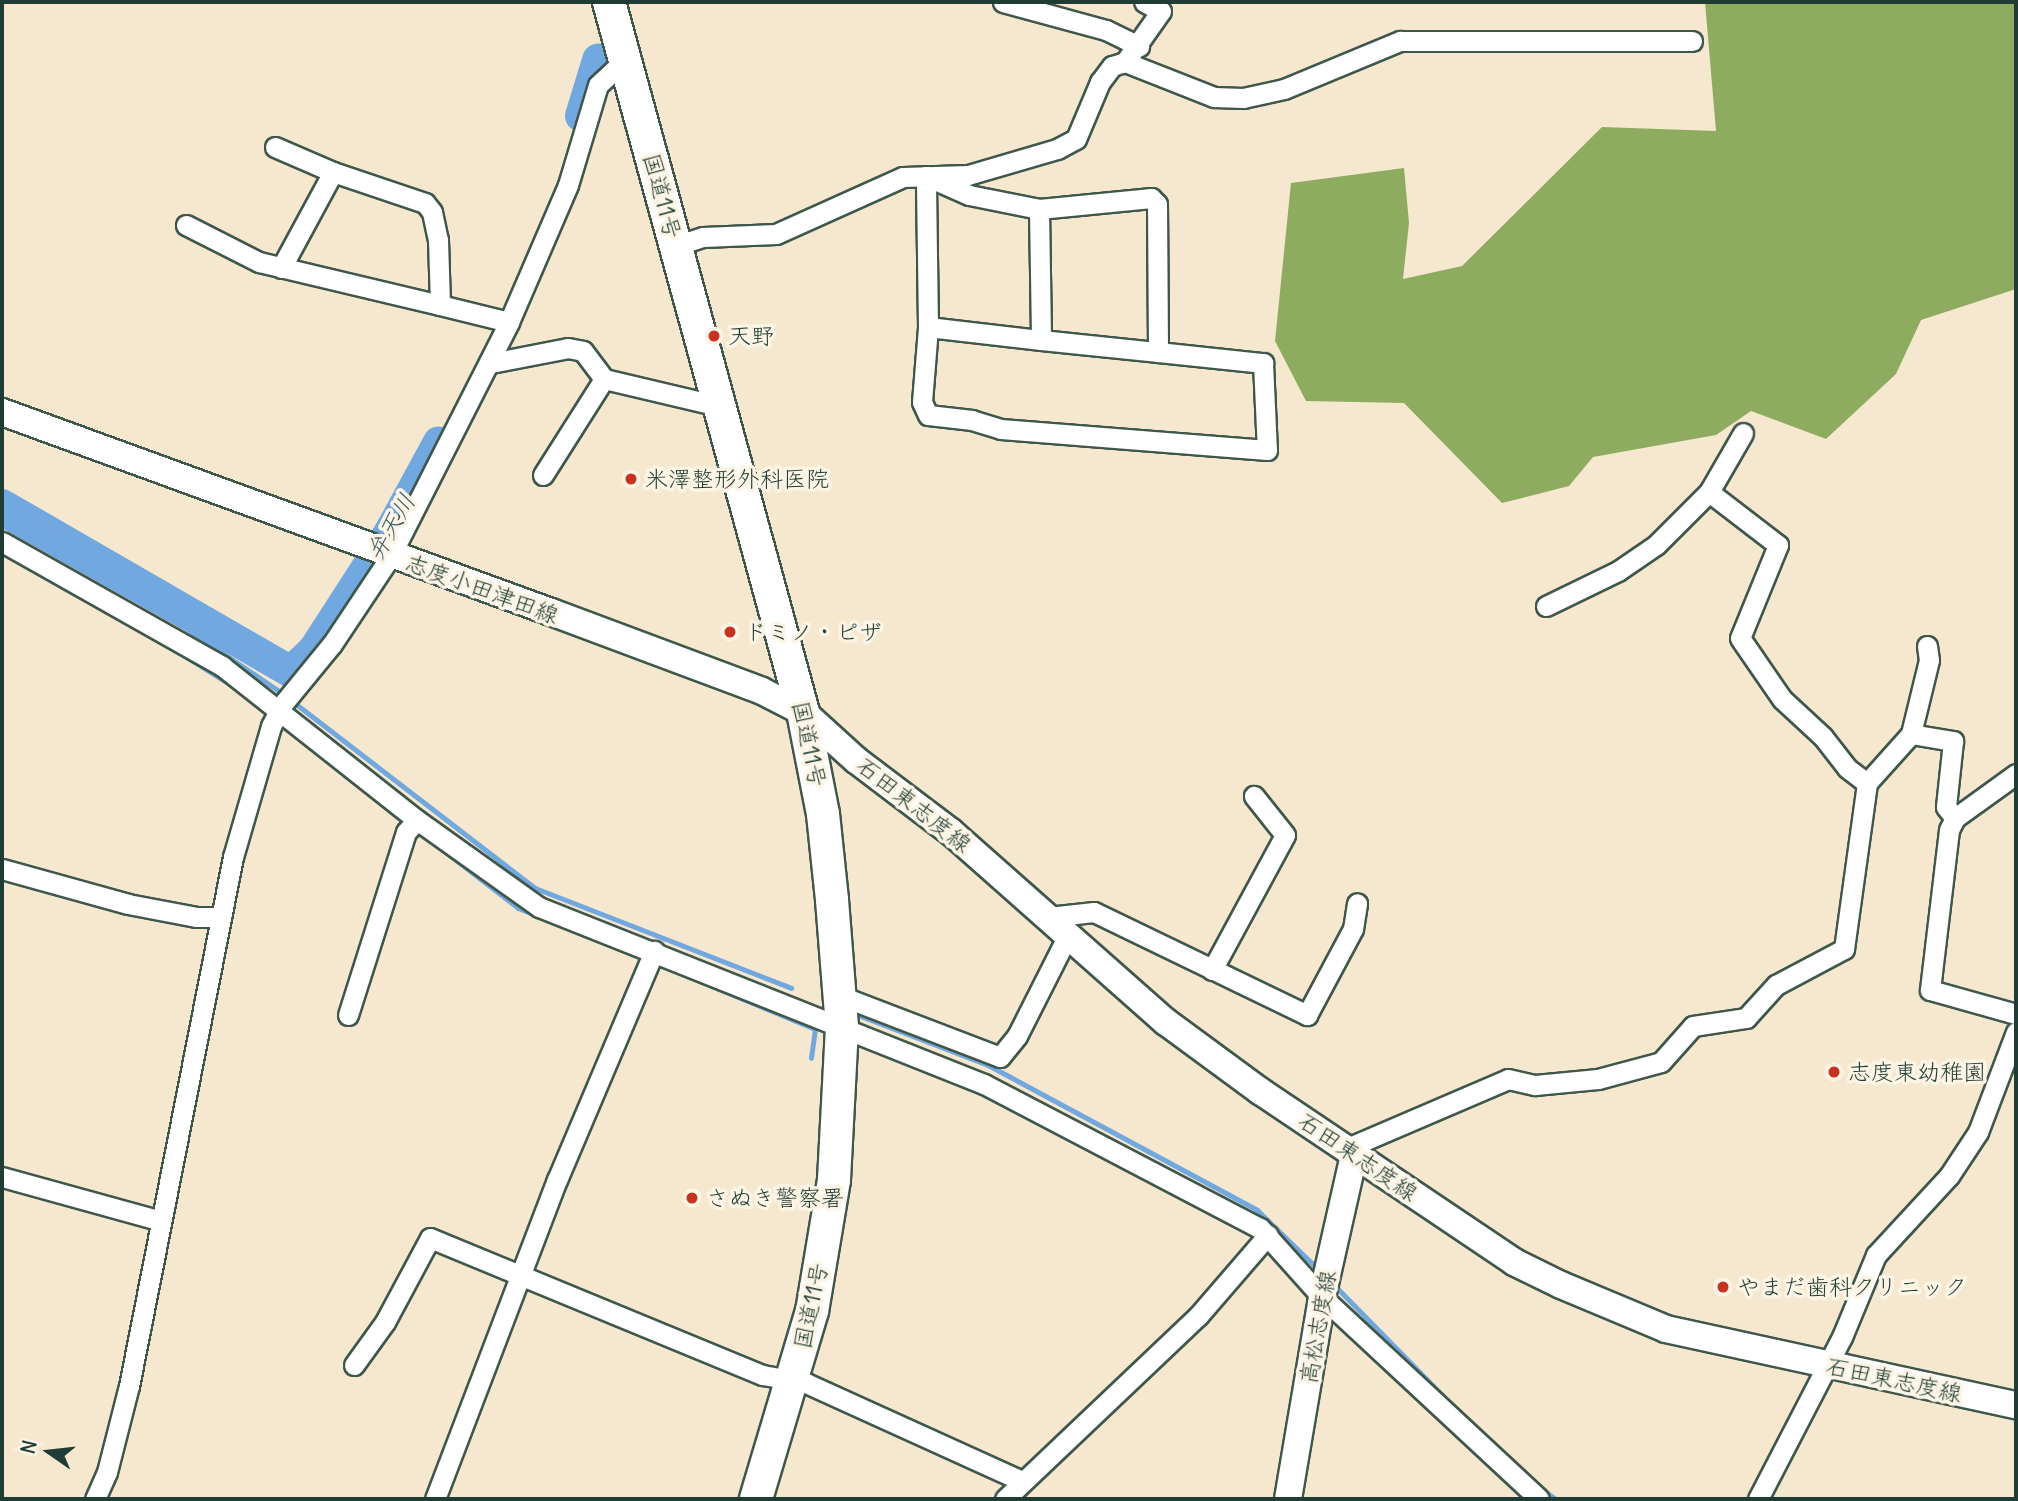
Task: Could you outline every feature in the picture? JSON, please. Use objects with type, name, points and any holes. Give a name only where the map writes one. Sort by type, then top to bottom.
[{"type":"highway","name":"国道11号","points":[[609,2],[803,712],[823,814],[841,996],[842,1027],[834,1180],[812,1311],[794,1380],[756,1499]]},
{"type":"main road","name":"志度小田津田線","points":[[2,412],[762,691],[803,712]]},
{"type":"main road","name":"石田東志度線","points":[[803,712],[1048,917],[1166,1022],[1349,1152],[1514,1262],[1612,1310],[1666,1329],[2016,1405]]},
{"type":"main road","name":"高松志度線","points":[[1288,1499],[1349,1152]]},
{"type":"street","points":[[1003,2],[1106,30],[1139,46]]},
{"type":"street","points":[[675,246],[703,237],[776,234],[873,187],[902,177],[968,175],[1057,149],[1076,139],[1100,82],[1112,66],[1125,62],[1139,46],[1161,11],[1144,2]]},
{"type":"street","points":[[1125,62],[1214,97],[1244,98],[1284,89],[1400,41],[1692,41]]},
{"type":"street","points":[[95,1499],[126,1397],[158,1220],[220,917],[252,786],[279,711],[332,644],[390,556],[491,363],[568,185],[598,86],[625,60]]},
{"type":"street","points":[[275,147],[333,172],[425,204],[432,212],[440,305]]},
{"type":"street","points":[[281,268],[333,172]]},
{"type":"street","points":[[926,176],[969,195],[1039,209],[1151,198],[1157,204],[1158,352]]},
{"type":"street","points":[[926,176],[928,327],[922,402],[928,415],[972,420],[1001,429],[1267,450],[1263,363],[928,327]]},
{"type":"street","points":[[1039,209],[1041,340]]},
{"type":"street","points":[[186,225],[237,254],[281,268],[509,322]]},
{"type":"street","points":[[491,363],[568,348],[583,351],[604,379],[718,405]]},
{"type":"street","points":[[543,475],[604,379]]},
{"type":"street","points":[[1546,606],[1618,571],[1656,545],[1709,492],[1743,433]]},
{"type":"street","points":[[1709,492],[1778,545],[1740,638],[1782,699],[1823,737],[1847,768],[1867,783]]},
{"type":"street","points":[[2,542],[222,667],[418,820],[539,907],[984,1084],[1268,1235],[1322,1297],[1539,1499]]},
{"type":"street","points":[[1349,1152],[1508,1079],[1535,1085],[1598,1079],[1661,1062],[1693,1026],[1746,1018],[1776,985],[1844,949],[1867,783],[1911,734],[1929,660],[1927,646]]},
{"type":"street","points":[[1911,734],[1953,741],[1946,807],[1955,818]]},
{"type":"street","points":[[2016,774],[1955,818],[1949,830],[1930,990],[2016,1014]]},
{"type":"street","points":[[1212,970],[1285,835],[1254,796]]},
{"type":"street","points":[[348,1015],[406,832],[418,820]]},
{"type":"street","points":[[2,869],[128,904],[195,917],[220,917]]},
{"type":"street","points":[[1048,917],[1094,912],[1307,1015],[1353,929],[1357,904]]},
{"type":"street","points":[[841,996],[1000,1057],[1017,1036],[1068,935]]},
{"type":"street","points":[[435,1499],[519,1278],[654,951]]},
{"type":"street","points":[[1758,1499],[1824,1365],[1842,1337],[1876,1255],[1949,1176],[2009,1078],[2016,1032]]},
{"type":"street","points":[[2,1177],[158,1220]]},
{"type":"street","points":[[1005,1499],[1198,1316],[1268,1235]]},
{"type":"street","points":[[354,1365],[384,1322],[430,1238],[519,1278],[762,1376],[794,1380],[1022,1481]]},
{"type":"green space","points":[[1705,2],[2016,2],[2016,289],[1921,320],[1896,374],[1826,439],[1751,411],[1716,435],[1593,457],[1569,486],[1502,503],[1404,403],[1306,401],[1275,341],[1291,183],[1404,168],[1409,223],[1403,279],[1462,266],[1602,127],[1716,131]]},
{"type":"waterway","name":"弁天川","points":[[581,116],[598,60]]},
{"type":"waterway","name":"弁天川","points":[[2,505],[291,672],[314,650],[390,532],[439,442]]},
{"type":"waterway","points":[[2,525],[187,629],[285,695]]},
{"type":"waterway","points":[[183,655],[231,685]]},
{"type":"waterway","points":[[292,701],[535,888],[791,988]]},
{"type":"waterway","points":[[435,844],[518,908],[538,916]]},
{"type":"waterway","points":[[680,973],[815,1029],[811,1058]]},
{"type":"waterway","points":[[858,1015],[988,1065],[1257,1210],[1320,1271]]},
{"type":"waterway","points":[[1335,1286],[1455,1408]]},
{"type":"waterway","points":[[1541,1489],[1556,1499]]},
{"type":"place","name":"天野","points":[[714,336]]},
{"type":"place","name":"米澤整形外科医院","points":[[631,479]]},
{"type":"place","name":"ドミノ・ピザ","points":[[730,632]]},
{"type":"place","name":"志度東幼稚園","points":[[1834,1072]]},
{"type":"place","name":"さぬき警察署","points":[[692,1198]]},
{"type":"place","name":"やまだ歯科クリニック","points":[[1723,1287]]}]
